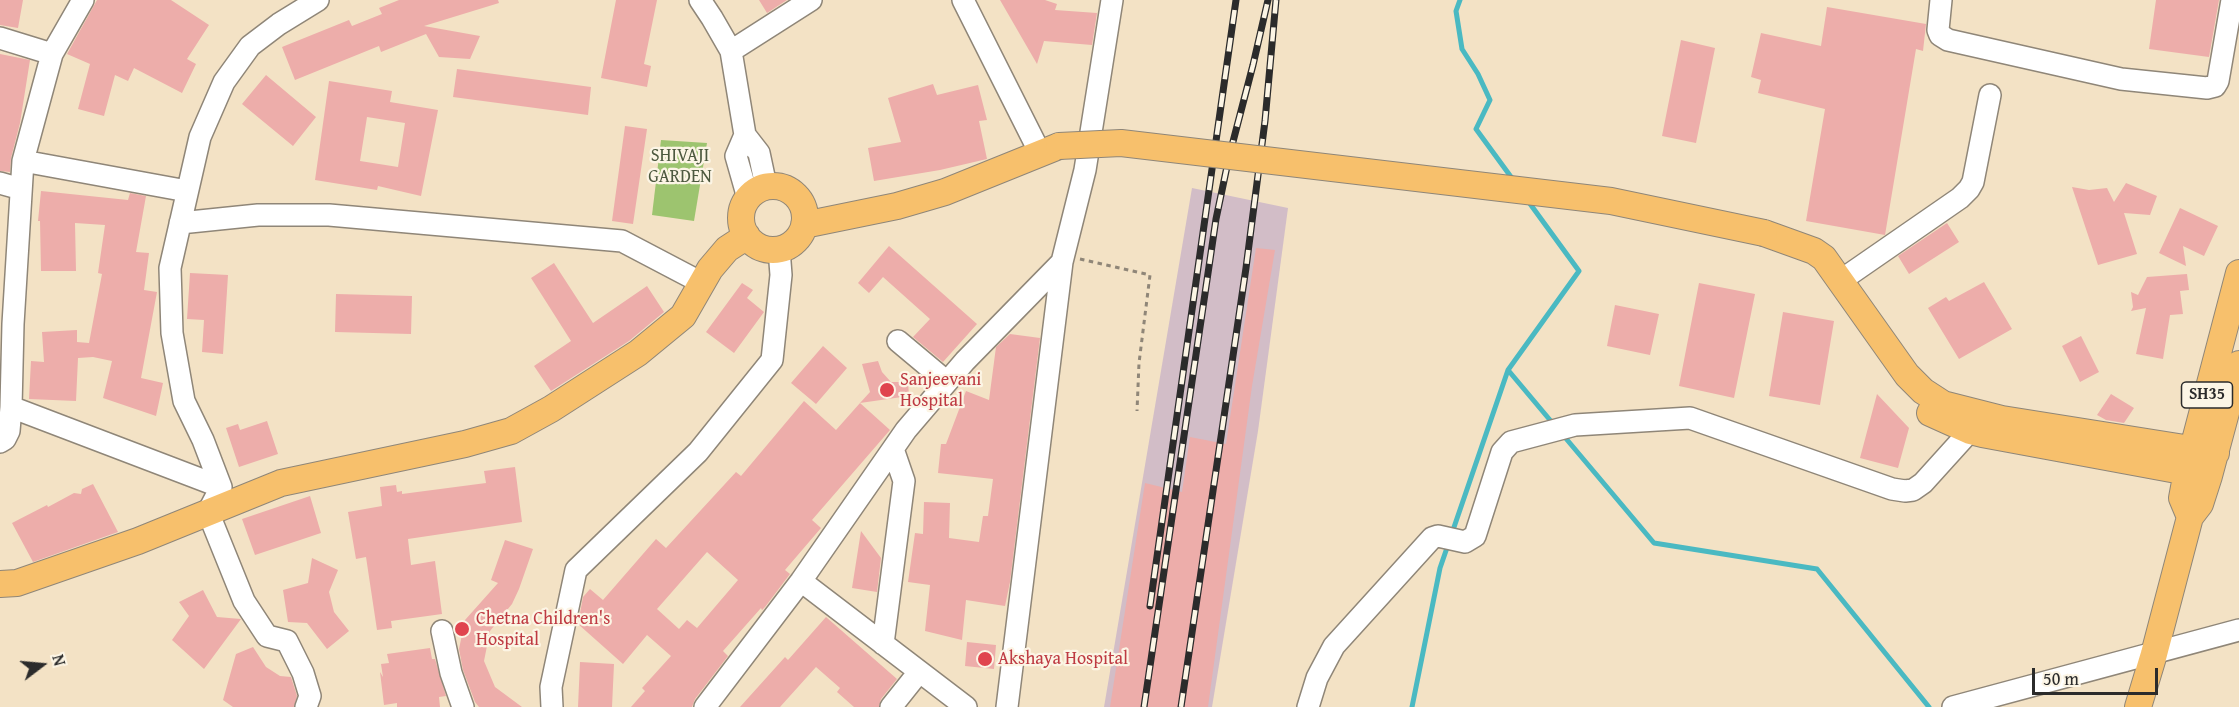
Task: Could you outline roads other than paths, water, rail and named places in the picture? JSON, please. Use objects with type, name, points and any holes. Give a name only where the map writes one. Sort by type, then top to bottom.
[{"type":"main road","points":[[804,225],[897,206],[945,192],[1049,150],[1121,144],[1611,201],[1764,233],[1814,251],[1824,258],[1907,375],[1923,391],[1978,423]]},
{"type":"main road","points":[[784,188],[799,199],[803,207],[804,225],[795,240],[779,249],[762,248],[747,236],[741,220],[742,211],[757,192],[784,188]]},
{"type":"main road","points":[[0,584],[17,582],[46,573],[138,541],[281,483],[465,444],[511,431],[550,410],[638,353],[683,316],[710,269],[727,249],[747,236]]},
{"type":"main road","points":[[1805,248],[1816,276],[1897,388],[1921,408],[1978,423],[2201,463]]},
{"type":"main road","name":"SH35","points":[[2138,707],[2190,517],[2200,504],[2201,463],[2239,273]]},
{"type":"main road","name":"SH35","points":[[2201,463],[2239,364]]},
{"type":"street","points":[[0,442],[5,439],[9,430],[11,407],[6,322],[23,161],[52,54],[83,0]]},
{"type":"street","points":[[306,707],[310,696],[303,673],[287,641],[267,636],[244,601],[208,512],[221,487],[203,440],[184,401],[172,333],[170,268],[200,137],[224,82],[250,46],[279,24],[318,0]]},
{"type":"street","points":[[700,0],[731,51],[745,135],[759,153],[757,192]]},
{"type":"street","points":[[731,51],[811,0]]},
{"type":"street","points":[[963,0],[1049,150]]},
{"type":"street","points":[[1007,707],[1063,259],[1085,170],[1112,0]]},
{"type":"street","points":[[1941,0],[1938,30],[1940,35],[1948,40],[2121,79],[2207,87],[2215,86],[2218,81],[2232,0]]},
{"type":"street","points":[[0,38],[52,54]]},
{"type":"street","points":[[1840,281],[1960,198],[1969,189],[1973,182],[1990,95]]},
{"type":"street","points":[[23,161],[187,191]]},
{"type":"street","points":[[0,183],[21,189]]},
{"type":"street","points":[[180,223],[258,215],[329,215],[622,241],[702,283]]},
{"type":"street","points":[[552,707],[551,687],[576,570],[698,452],[772,360],[781,275],[779,249]]},
{"type":"street","points":[[705,707],[801,581],[906,430],[965,361],[1063,259]]},
{"type":"street","points":[[898,341],[947,382]]},
{"type":"street","points":[[11,407],[221,487]]},
{"type":"street","points":[[1308,707],[1317,678],[1334,646],[1432,538],[1438,536],[1465,542],[1475,536],[1502,452],[1510,442],[1575,425],[1690,418],[1892,489],[1905,491],[1913,490],[1923,483],[1978,423]]},
{"type":"street","points":[[883,644],[904,481],[892,449]]},
{"type":"street","points":[[801,581],[966,707]]},
{"type":"street","points":[[1960,705],[2239,630]]},
{"type":"street","points":[[442,631],[451,673],[463,707]]},
{"type":"street","points":[[891,707],[919,672]]},
{"type":"waterway","points":[[1460,0],[1456,11],[1462,49],[1478,74],[1490,100],[1476,129],[1514,181]]},
{"type":"waterway","points":[[1528,201],[1579,271],[1508,370],[1555,426]]},
{"type":"waterway","points":[[1452,533],[1508,370]]},
{"type":"waterway","points":[[1563,435],[1654,543],[1817,569],[1929,707]]},
{"type":"waterway","points":[[1412,707],[1440,568],[1449,542]]},
{"type":"railway","points":[[1150,606],[1236,0]]},
{"type":"railway","points":[[1144,707],[1216,219],[1268,0]]},
{"type":"railway","points":[[1181,707],[1246,268],[1265,121],[1276,0]]},
{"type":"place","name":"Sanjeevani Hospital","points":[[887,390]]},
{"type":"place","name":"Chetna Children's Hospital","points":[[462,629]]},
{"type":"place","name":"Akshaya Hospital","points":[[985,659]]},
{"type":"park label","name":"SHIVAJI GARDEN","points":[[680,166]]}]
